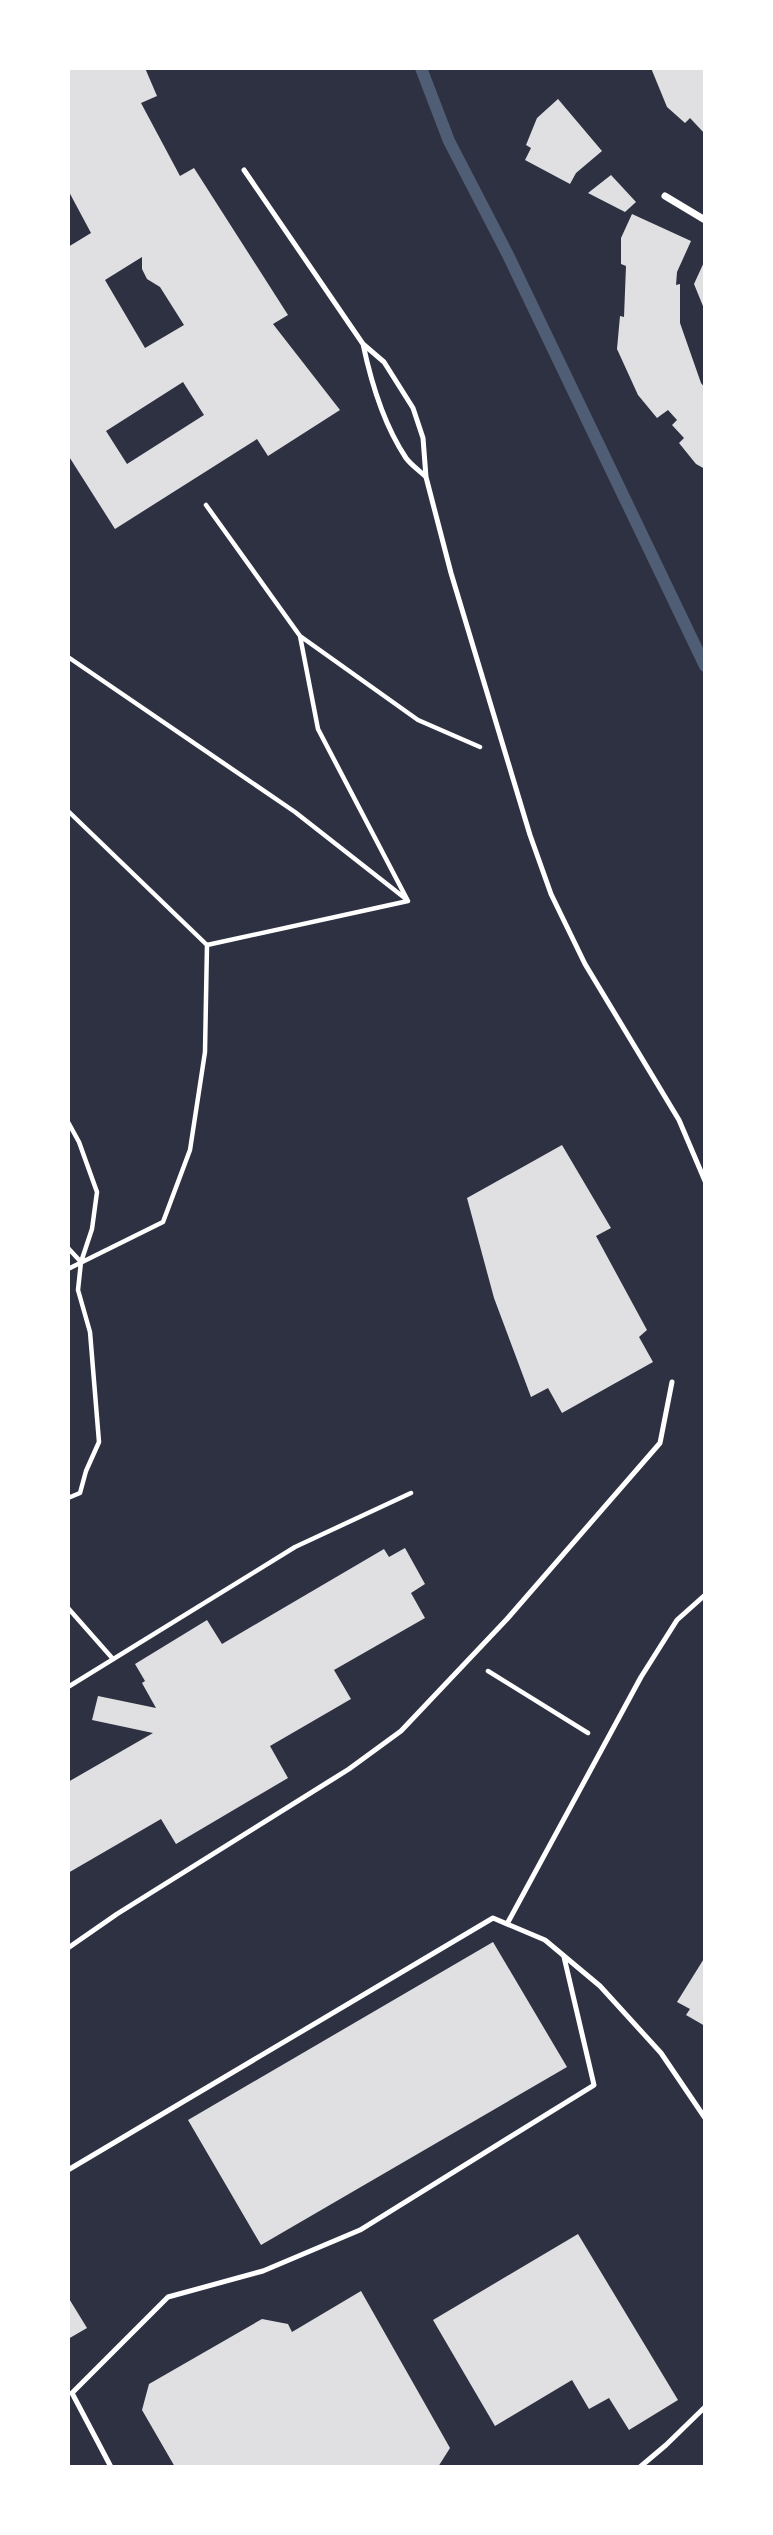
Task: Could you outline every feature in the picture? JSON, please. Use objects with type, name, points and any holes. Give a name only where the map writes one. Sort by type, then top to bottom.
[{"type":"street","points":[[665,196],[705,220]]},
{"type":"lane","points":[[244,170],[363,344],[384,362],[413,408],[423,438],[426,477],[451,573],[551,894],[585,964],[679,1121],[705,1181]]},
{"type":"lane","points":[[363,344],[371,384],[392,429],[407,459],[426,477]]},
{"type":"lane","points":[[68,1948],[117,1914],[349,1769],[401,1731],[470,1659],[660,1443],[671,1382]]},
{"type":"lane","points":[[508,1924],[641,1678],[677,1620],[705,1595]]},
{"type":"lane","points":[[68,2170],[493,1918],[545,1940],[600,1986],[661,2053],[705,2118]]},
{"type":"lane","points":[[111,2467],[72,2393],[168,2297],[263,2271],[360,2230],[594,2085],[564,1956]]},
{"type":"lane","points":[[639,2467],[705,2407]]},
{"type":"path","points":[[206,505],[300,636],[418,720],[507,758]]},
{"type":"path","points":[[300,636],[318,729],[408,901]]},
{"type":"path","points":[[68,657],[295,812],[408,901]]},
{"type":"path","points":[[68,811],[207,945],[205,1052],[190,1150],[163,1222],[68,1269]]},
{"type":"path","points":[[207,945],[408,901]]},
{"type":"path","points":[[68,1122],[79,1142],[97,1192],[92,1229],[82,1262],[78,1290],[90,1332],[99,1442],[80,1493],[68,1498]]},
{"type":"path","points":[[68,1248],[82,1262]]},
{"type":"path","points":[[68,1686],[295,1547],[411,1493]]},
{"type":"path","points":[[68,1608],[113,1659]]},
{"type":"path","points":[[470,1659],[605,1744]]},
{"type":"building","points":[[68,68],[145,68],[157,96],[141,103],[180,176],[194,168],[288,315],[273,324],[340,410],[268,456],[257,439],[115,529],[68,455],[68,247],[91,233],[68,190]],"holes":[[[142,257],[142,269],[147,279],[160,287],[184,325],[145,348],[105,280]],[[183,382],[204,415],[127,464],[106,431]]]},
{"type":"building","points":[[651,68],[705,68],[705,134],[690,118],[685,123],[667,107]]},
{"type":"building","points":[[558,99],[602,151],[576,173],[570,184],[525,160],[531,148],[526,145],[537,118]]},
{"type":"building","points":[[611,175],[636,202],[625,212],[588,193]]},
{"type":"building","points":[[632,214],[691,241],[677,272],[676,285],[680,284],[680,323],[705,388],[705,469],[696,464],[679,443],[684,438],[672,425],[677,420],[668,410],[657,418],[638,395],[617,349],[620,316],[624,317],[626,266],[621,264],[621,238]]},
{"type":"building","points":[[705,260],[705,311],[694,284]]},
{"type":"building","points":[[562,1145],[611,1228],[596,1236],[647,1330],[639,1337],[653,1362],[562,1413],[548,1388],[531,1397],[494,1298],[467,1198]]},
{"type":"building","points":[[405,1548],[425,1584],[411,1593],[425,1618],[334,1670],[351,1699],[270,1746],[288,1778],[176,1844],[161,1819],[68,1873],[68,1782],[153,1733],[92,1720],[98,1696],[156,1708],[135,1664],[207,1620],[222,1644],[384,1549],[389,1557]]},
{"type":"building","points":[[493,1942],[567,2067],[261,2245],[188,2120]]},
{"type":"building","points":[[705,1957],[705,2026],[686,2015],[690,2009],[677,2002]]},
{"type":"building","points":[[578,2234],[678,2400],[629,2430],[609,2398],[589,2409],[572,2380],[495,2426],[433,2320]]},
{"type":"building","points":[[361,2291],[450,2448],[438,2467],[175,2467],[142,2410],[149,2384],[262,2319],[288,2324],[292,2332]]},
{"type":"building","points":[[68,2297],[87,2328],[68,2339]]},
{"type":"waterway","points":[[421,68],[449,141],[508,255],[705,666]]}]
